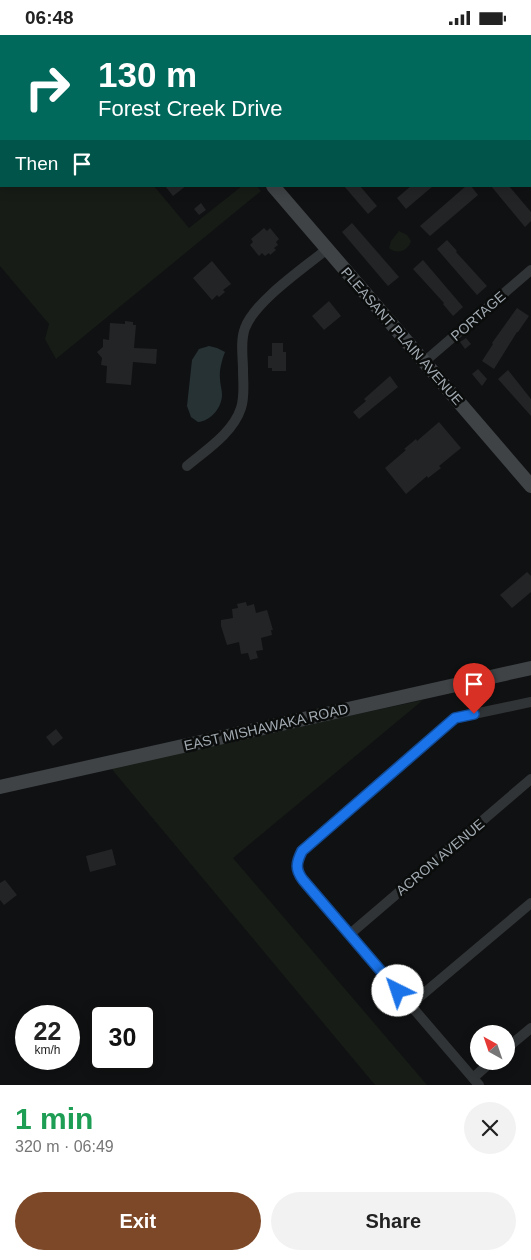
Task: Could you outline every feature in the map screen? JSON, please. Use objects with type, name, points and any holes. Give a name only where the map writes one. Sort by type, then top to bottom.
[{"type":"main road","name":"PLEASANT PLAIN AVENUE","points":[[274,187],[531,486]]},
{"type":"main road","name":"EAST MISHAWAKA ROAD","points":[[0,787],[531,668]]},
{"type":"street","points":[[187,466],[226,433],[241,409],[243,397],[242,341],[244,329],[251,315],[262,303],[327,249]]},
{"type":"street","name":"PORTAGE","points":[[424,362],[531,270]]},
{"type":"street","points":[[485,1070],[476,1081],[296,870],[296,861],[302,851],[455,718],[531,702]]},
{"type":"street","name":"ACRON AVENUE","points":[[350,934],[531,779]]},
{"type":"street","points":[[410,1005],[531,903]]},
{"type":"street","points":[[515,1041],[531,1028]]},
{"type":"shaded area","points":[[0,187],[155,187],[189,228],[241,187],[258,187],[261,191],[56,359],[45,339],[49,324],[0,266]]},
{"type":"shaded area","points":[[399,231],[407,235],[411,241],[402,251],[395,251],[389,248],[391,241]]},
{"type":"shaded area","points":[[209,346],[225,352],[220,372],[222,400],[215,413],[207,419],[198,422],[191,417],[187,406],[192,360],[199,349]]},
{"type":"shaded area","points":[[423,700],[233,858],[427,1085],[375,1085],[110,767]]},
{"type":"building","points":[[166,187],[185,187],[173,196]]},
{"type":"building","points":[[345,187],[361,187],[377,206],[368,214]]},
{"type":"building","points":[[410,187],[432,187],[406,209],[397,198]]},
{"type":"building","points":[[465,187],[472,187],[478,195],[430,236],[420,226]]},
{"type":"building","points":[[492,187],[510,187],[531,212],[531,221],[525,227]]},
{"type":"building","points":[[201,203],[206,210],[199,215],[194,209]]},
{"type":"building","points":[[352,223],[399,277],[388,286],[342,232]]},
{"type":"building","points":[[264,228],[267,231],[270,228],[279,239],[276,242],[278,245],[274,248],[276,250],[270,255],[269,253],[265,256],[262,253],[259,256],[250,245],[253,242],[251,239]]},
{"type":"building","points":[[447,240],[487,286],[477,295],[437,249]]},
{"type":"building","points":[[423,260],[463,307],[453,316],[444,303],[413,269]]},
{"type":"building","points":[[212,261],[231,284],[223,290],[225,292],[219,297],[217,295],[212,300],[193,278]]},
{"type":"building","points":[[329,301],[341,316],[324,330],[312,316]]},
{"type":"building","points":[[517,308],[529,316],[494,369],[482,361],[492,343]]},
{"type":"building","points":[[125,321],[133,322],[133,325],[136,325],[134,348],[157,349],[156,364],[133,362],[131,385],[106,383],[107,366],[101,365],[102,358],[97,352],[103,347],[103,339],[109,340],[110,323],[125,324]]},
{"type":"building","points":[[466,338],[471,344],[465,349],[460,342]]},
{"type":"building","points":[[272,343],[283,343],[283,352],[286,352],[286,371],[272,371],[272,368],[268,368],[268,356],[272,356]]},
{"type":"building","points":[[478,369],[487,379],[482,386],[472,374]]},
{"type":"building","points":[[508,370],[531,399],[531,416],[498,379]]},
{"type":"building","points":[[390,376],[398,387],[359,419],[353,412],[366,401],[364,399]]},
{"type":"building","points":[[439,422],[461,448],[439,466],[441,468],[428,478],[427,476],[406,494],[385,468],[406,450],[404,449],[416,439],[417,441]]},
{"type":"building","points":[[527,572],[531,576],[531,592],[512,608],[500,595]]},
{"type":"building","points":[[246,602],[247,606],[254,604],[256,613],[267,610],[273,630],[271,630],[272,635],[261,638],[263,650],[256,651],[258,658],[250,660],[248,653],[241,654],[239,642],[227,645],[221,626],[221,620],[233,618],[232,609],[238,608],[237,604]]},
{"type":"building","points":[[56,729],[63,738],[53,746],[46,737]]},
{"type":"building","points":[[112,849],[116,865],[90,872],[86,856]]},
{"type":"building","points":[[5,880],[17,895],[4,905],[0,900],[0,883]]},
{"type":"route","points":[[398,991],[303,880],[296,870],[296,861],[302,851],[455,718],[474,714]]}]
